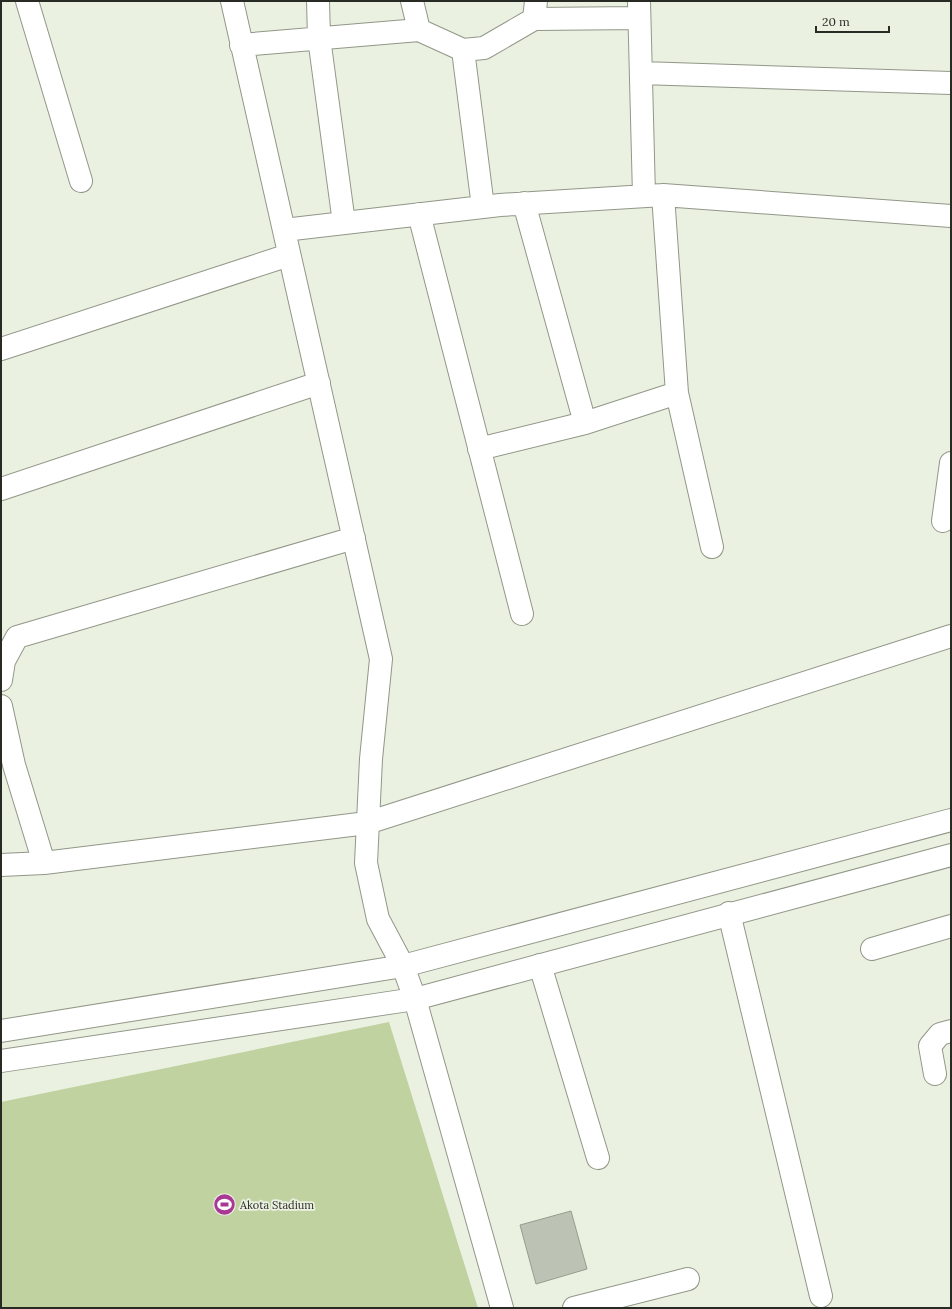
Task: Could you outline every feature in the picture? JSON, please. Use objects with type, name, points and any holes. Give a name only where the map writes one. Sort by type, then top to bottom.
[{"type":"street","points":[[27,1],[81,181]]},
{"type":"street","points":[[232,1],[382,659],[371,759],[366,863],[378,918],[403,966],[416,999],[502,1308]]},
{"type":"street","points":[[318,1],[319,38],[344,223]]},
{"type":"street","points":[[412,1],[419,30]]},
{"type":"street","points":[[241,45],[419,30],[463,50],[484,48],[535,10],[639,10],[641,73],[677,394],[712,547]]},
{"type":"street","points":[[463,50],[483,207]]},
{"type":"street","points":[[641,73],[951,83]]},
{"type":"street","points":[[284,230],[524,203],[654,195],[951,216]]},
{"type":"street","points":[[524,203],[585,423]]},
{"type":"street","points":[[419,214],[522,614]]},
{"type":"street","points":[[1,349],[289,255]]},
{"type":"street","points":[[1,489],[319,383]]},
{"type":"street","points":[[479,450],[585,423],[677,394]]},
{"type":"street","points":[[943,521],[951,464]]},
{"type":"street","points":[[1,680],[4,661],[17,637],[354,538]]},
{"type":"street","points":[[1,866],[44,863],[367,823],[951,636]]},
{"type":"street","points":[[1,706],[14,765],[44,863]]},
{"type":"street","points":[[1,1031],[403,966],[951,820]]},
{"type":"street","points":[[1,1061],[416,999],[951,855]]},
{"type":"street","points":[[729,914],[821,1296]]},
{"type":"street","points":[[872,949],[951,926]]},
{"type":"street","points":[[540,965],[598,1158]]},
{"type":"street","points":[[934,1074],[930,1046],[940,1034],[951,1031]]},
{"type":"street","points":[[574,1308],[688,1279]]},
{"type":"green space","name":"Akota Stadium","points":[[389,1022],[478,1308],[1,1308],[1,1102]]},
{"type":"building","points":[[571,1211],[587,1269],[536,1284],[520,1225]]},
{"type":"place","name":"Akota Stadium","points":[[224,1205]]}]
